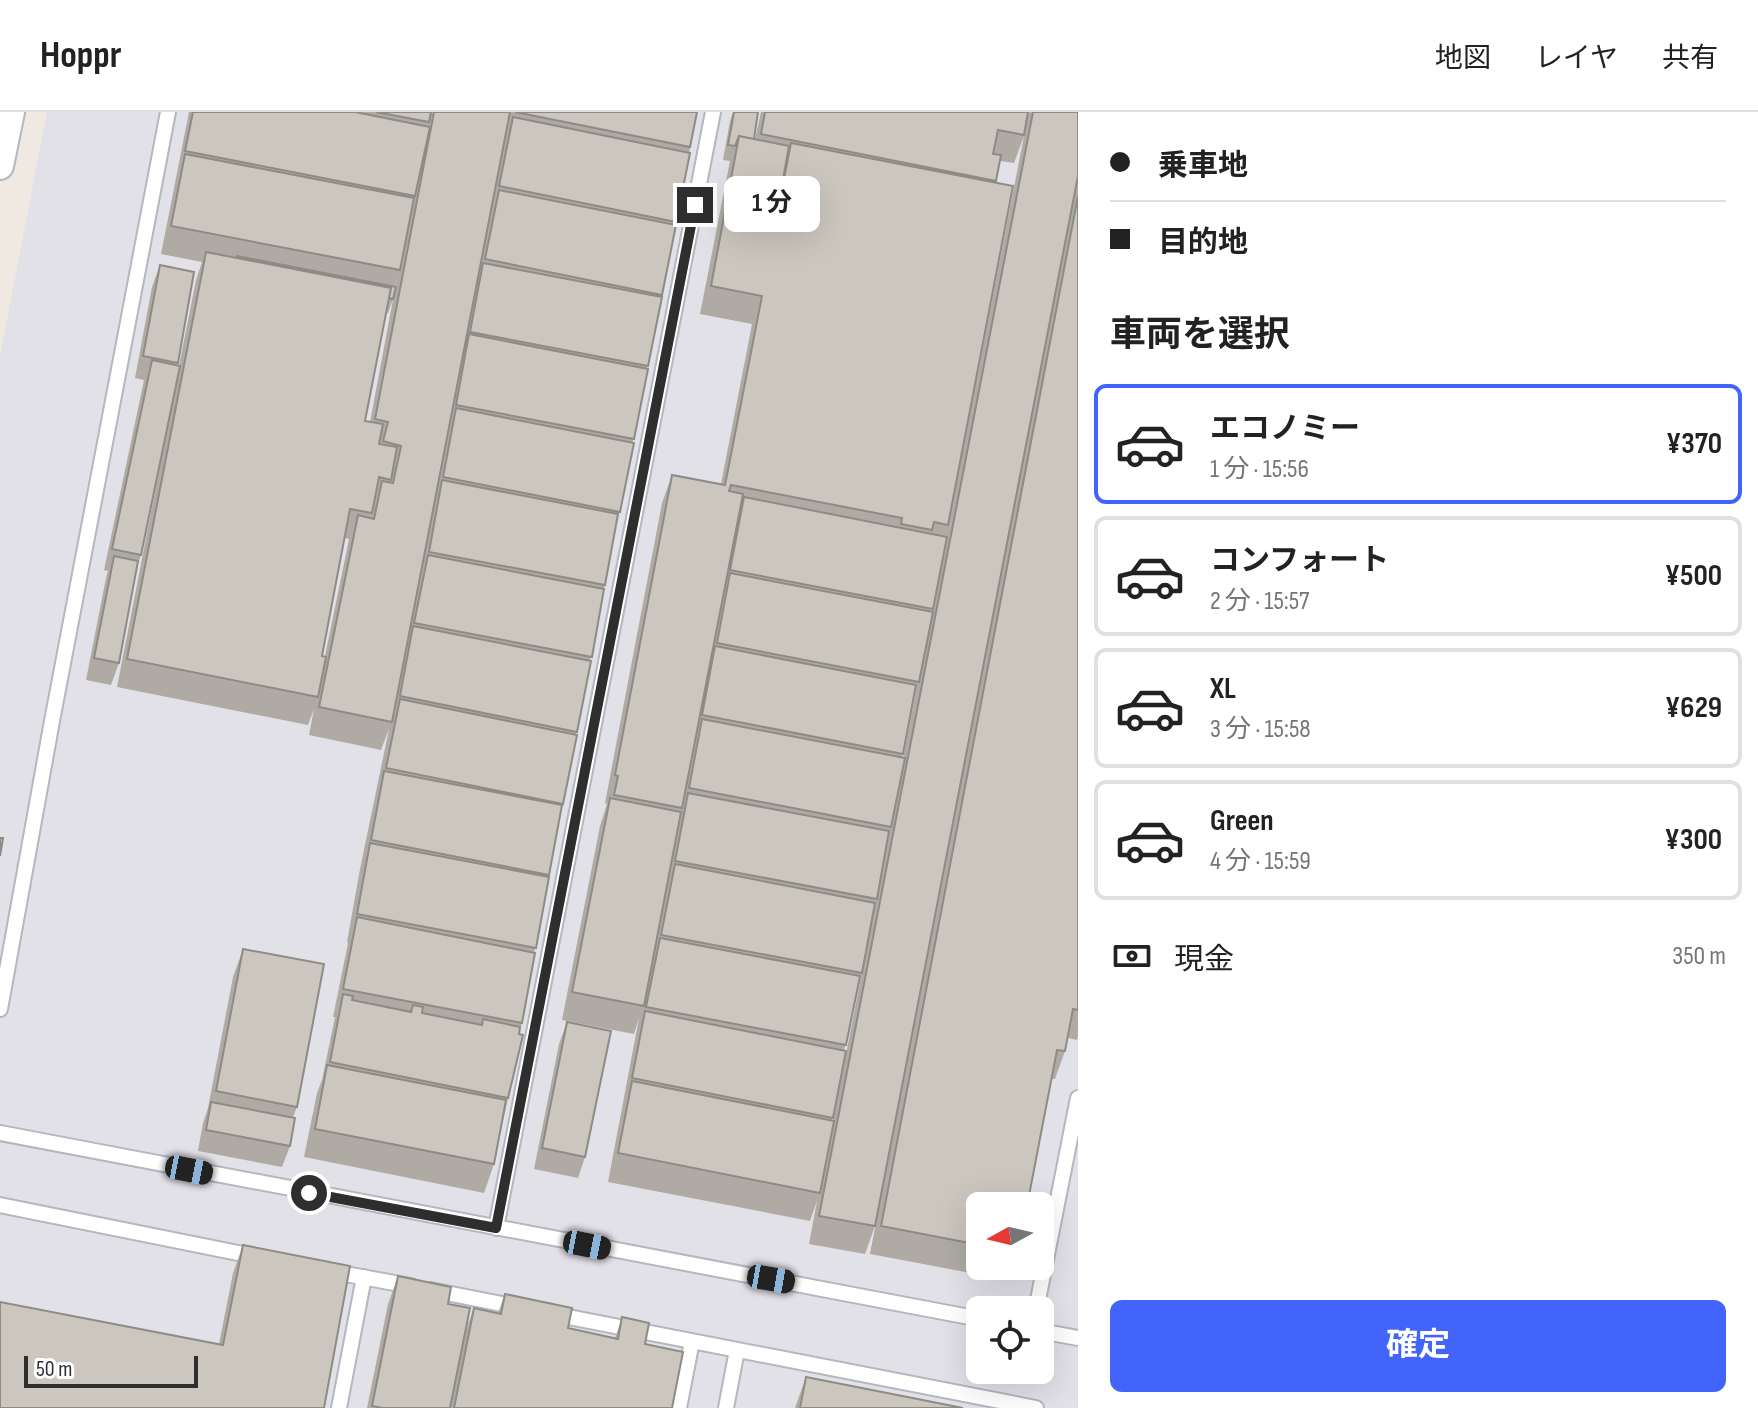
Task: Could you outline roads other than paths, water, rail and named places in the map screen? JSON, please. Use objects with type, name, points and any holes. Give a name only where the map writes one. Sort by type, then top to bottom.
[{"type":"street","points":[[0,166],[11,112]]},
{"type":"lane","points":[[0,1009],[168,112]]},
{"type":"lane","points":[[496,1228],[713,112]]},
{"type":"lane","points":[[1039,1296],[1078,1098]]},
{"type":"lane","points":[[0,1133],[966,1316]]},
{"type":"lane","points":[[0,1205],[270,1259]]},
{"type":"lane","points":[[317,1268],[1036,1408]]},
{"type":"lane","points":[[339,1408],[364,1277]]},
{"type":"lane","points":[[1054,1334],[1078,1338]]},
{"type":"lane","points":[[679,1408],[692,1341]]},
{"type":"lane","points":[[726,1408],[737,1350]]}]
